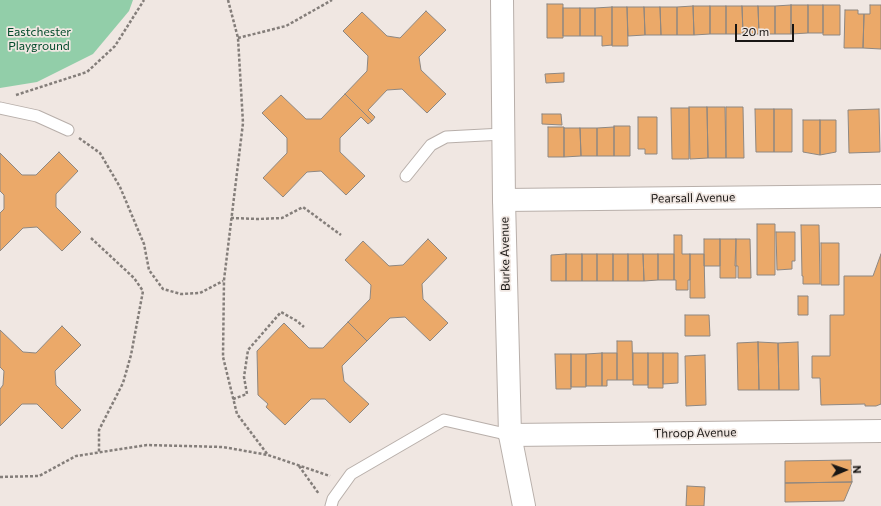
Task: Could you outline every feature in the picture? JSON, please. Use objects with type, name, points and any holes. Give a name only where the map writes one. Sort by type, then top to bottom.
[{"type":"street","name":"Burke Avenue","points":[[502,0],[504,200],[510,435],[524,506]]},
{"type":"street","name":"Pearsall Avenue","points":[[504,200],[881,196]]},
{"type":"street","name":"Throop Avenue","points":[[510,435],[881,431]]},
{"type":"lane","points":[[0,108],[37,116],[68,130]]},
{"type":"lane","points":[[406,176],[432,145],[446,137],[503,134]]},
{"type":"lane","points":[[331,506],[333,499],[350,474],[444,420],[510,435]]},
{"type":"path","points":[[14,96],[87,72],[115,46],[144,0]]},
{"type":"path","points":[[228,0],[238,38],[243,123],[224,280],[223,357],[237,414],[268,455]]},
{"type":"path","points":[[238,38],[286,26],[332,0]]},
{"type":"path","points":[[68,130],[100,153],[120,187],[144,244],[149,270],[163,289],[181,294],[200,293],[224,280]]},
{"type":"path","points":[[231,218],[282,218],[303,207],[341,235]]},
{"type":"path","points":[[91,238],[134,278],[143,291],[132,355],[123,383],[99,430],[98,452]]},
{"type":"path","points":[[233,399],[247,394],[244,377],[248,350],[281,312],[297,321],[304,327]]},
{"type":"path","points":[[0,477],[39,476],[76,456],[147,445],[224,447],[268,455],[346,481]]},
{"type":"path","points":[[298,465],[319,494]]},
{"type":"green space","name":"Eastchester Playground","points":[[0,0],[133,0],[129,11],[93,54],[37,82],[0,88]]},
{"type":"building","points":[[547,4],[563,4],[563,38],[547,38]]},
{"type":"building","points":[[791,5],[791,34],[775,34],[775,6]]},
{"type":"building","points":[[791,5],[808,5],[808,33],[791,34]]},
{"type":"building","points":[[808,5],[823,5],[823,33],[808,33]]},
{"type":"building","points":[[823,5],[840,5],[840,35],[823,35]]},
{"type":"building","points":[[870,5],[881,5],[881,49],[863,48],[864,14],[870,14]]},
{"type":"building","points":[[693,6],[694,35],[677,35],[677,7]]},
{"type":"building","points":[[693,6],[710,6],[710,34],[694,35]]},
{"type":"building","points":[[710,6],[726,6],[726,34],[710,34]]},
{"type":"building","points":[[726,6],[742,6],[743,34],[726,34]]},
{"type":"building","points":[[742,6],[758,6],[759,34],[743,34]]},
{"type":"building","points":[[758,6],[775,6],[775,34],[759,34]]},
{"type":"building","points":[[612,7],[612,45],[602,46],[602,36],[595,36],[595,8]]},
{"type":"building","points":[[612,7],[627,7],[628,46],[612,46]]},
{"type":"building","points":[[627,7],[644,7],[645,35],[628,36]]},
{"type":"building","points":[[644,7],[660,7],[661,35],[645,35]]},
{"type":"building","points":[[660,7],[677,7],[677,35],[661,35]]},
{"type":"building","points":[[563,8],[580,8],[580,36],[563,36]]},
{"type":"building","points":[[580,8],[595,8],[595,36],[580,36]]},
{"type":"building","points":[[845,10],[858,10],[858,14],[864,14],[863,48],[844,48]]},
{"type":"building","points":[[426,11],[446,30],[419,57],[421,70],[446,94],[427,113],[402,89],[387,90],[368,110],[375,117],[372,121],[345,94],[367,71],[368,56],[343,31],[362,12],[387,36],[400,38]]},
{"type":"building","points":[[564,73],[564,82],[546,83],[545,74]]},
{"type":"building","points":[[345,94],[372,121],[368,124],[361,117],[340,138],[340,152],[365,176],[346,195],[321,171],[307,172],[283,197],[263,178],[287,153],[287,138],[262,113],[281,95],[306,119],[321,119]]},
{"type":"building","points":[[689,107],[707,107],[708,158],[690,159]]},
{"type":"building","points":[[707,107],[725,107],[726,158],[708,158]]},
{"type":"building","points":[[726,107],[743,107],[744,158],[726,158]]},
{"type":"building","points":[[671,108],[689,108],[689,159],[672,159]]},
{"type":"building","points":[[755,109],[774,109],[774,152],[756,152]]},
{"type":"building","points":[[774,109],[792,109],[792,152],[774,152]]},
{"type":"building","points":[[879,109],[880,152],[849,153],[848,110]]},
{"type":"building","points":[[542,114],[561,114],[562,125],[542,124]]},
{"type":"building","points":[[638,117],[657,117],[657,154],[645,154],[645,149],[638,149]]},
{"type":"building","points":[[803,120],[820,120],[820,155],[803,152]]},
{"type":"building","points":[[820,120],[836,120],[836,152],[820,155]]},
{"type":"building","points":[[614,126],[630,126],[630,156],[614,156]]},
{"type":"building","points":[[548,127],[564,127],[564,157],[548,157]]},
{"type":"building","points":[[614,127],[614,156],[597,156],[597,128]]},
{"type":"building","points":[[564,128],[580,128],[581,156],[564,157]]},
{"type":"building","points":[[580,128],[597,128],[597,156],[581,156]]},
{"type":"building","points":[[59,152],[78,171],[56,194],[56,207],[81,232],[62,251],[37,227],[23,228],[0,251],[0,213],[4,209],[4,195],[0,191],[0,153],[22,175],[36,175]]},
{"type":"building","points":[[757,224],[775,224],[775,275],[757,275]]},
{"type":"building","points":[[801,225],[819,225],[820,284],[803,284]]},
{"type":"building","points":[[776,232],[795,232],[795,261],[792,261],[792,269],[777,270]]},
{"type":"building","points":[[674,235],[682,235],[682,254],[690,254],[690,280],[688,280],[688,290],[676,290],[676,280],[674,280]]},
{"type":"building","points":[[428,239],[447,258],[422,284],[423,299],[448,323],[430,341],[405,317],[390,318],[367,341],[348,322],[370,299],[371,285],[345,260],[363,241],[389,266],[403,265]]},
{"type":"building","points":[[704,239],[720,239],[720,266],[704,266]]},
{"type":"building","points":[[720,239],[736,239],[736,278],[720,278]]},
{"type":"building","points":[[736,239],[750,239],[751,278],[738,278],[738,266],[735,266]]},
{"type":"building","points":[[821,243],[839,243],[839,285],[821,285]]},
{"type":"building","points":[[566,254],[566,281],[551,281],[551,255]]},
{"type":"building","points":[[566,254],[582,254],[582,281],[566,281]]},
{"type":"building","points":[[582,254],[597,254],[597,281],[582,281]]},
{"type":"building","points":[[597,254],[613,254],[613,281],[597,281]]},
{"type":"building","points":[[613,254],[628,254],[628,281],[613,281]]},
{"type":"building","points":[[628,254],[643,254],[644,281],[628,281]]},
{"type":"building","points":[[643,254],[658,254],[658,280],[644,281]]},
{"type":"building","points":[[658,254],[674,254],[674,280],[658,280]]},
{"type":"building","points":[[690,254],[704,254],[705,298],[690,298]]},
{"type":"building","points":[[881,254],[881,404],[876,406],[865,406],[865,404],[821,405],[820,378],[812,378],[812,356],[830,356],[830,315],[844,315],[844,276],[873,276]]},
{"type":"building","points":[[798,296],[808,296],[808,315],[798,315]]},
{"type":"building","points":[[685,315],[709,315],[710,336],[685,336]]},
{"type":"building","points":[[348,322],[367,341],[342,366],[344,381],[369,404],[350,423],[325,399],[311,399],[285,425],[266,407],[268,404],[258,395],[257,351],[284,323],[309,348],[323,348]]},
{"type":"building","points":[[62,326],[81,345],[55,371],[56,385],[81,410],[62,429],[37,404],[22,404],[0,426],[0,389],[3,385],[4,371],[0,367],[0,330],[23,352],[36,353]]},
{"type":"building","points":[[617,341],[632,341],[633,380],[617,380]]},
{"type":"building","points":[[758,342],[759,390],[738,390],[737,343]]},
{"type":"building","points":[[758,342],[778,343],[779,390],[759,390]]},
{"type":"building","points":[[798,342],[799,390],[779,390],[778,343]]},
{"type":"building","points":[[602,353],[602,386],[586,386],[586,354]]},
{"type":"building","points":[[602,353],[617,353],[617,380],[607,380],[607,386],[602,386]]},
{"type":"building","points":[[633,353],[648,353],[648,385],[633,385]]},
{"type":"building","points":[[648,353],[663,353],[663,388],[648,388]]},
{"type":"building","points":[[663,353],[678,353],[678,383],[663,384]]},
{"type":"building","points":[[555,354],[571,354],[571,389],[556,389]]},
{"type":"building","points":[[571,354],[586,354],[586,387],[571,387]]},
{"type":"building","points":[[705,355],[706,405],[686,406],[685,356]]},
{"type":"building","points":[[851,460],[852,482],[785,483],[785,461]]},
{"type":"building","points":[[852,482],[844,501],[785,502],[785,483]]},
{"type":"building","points":[[687,486],[705,487],[704,506],[686,506]]}]
